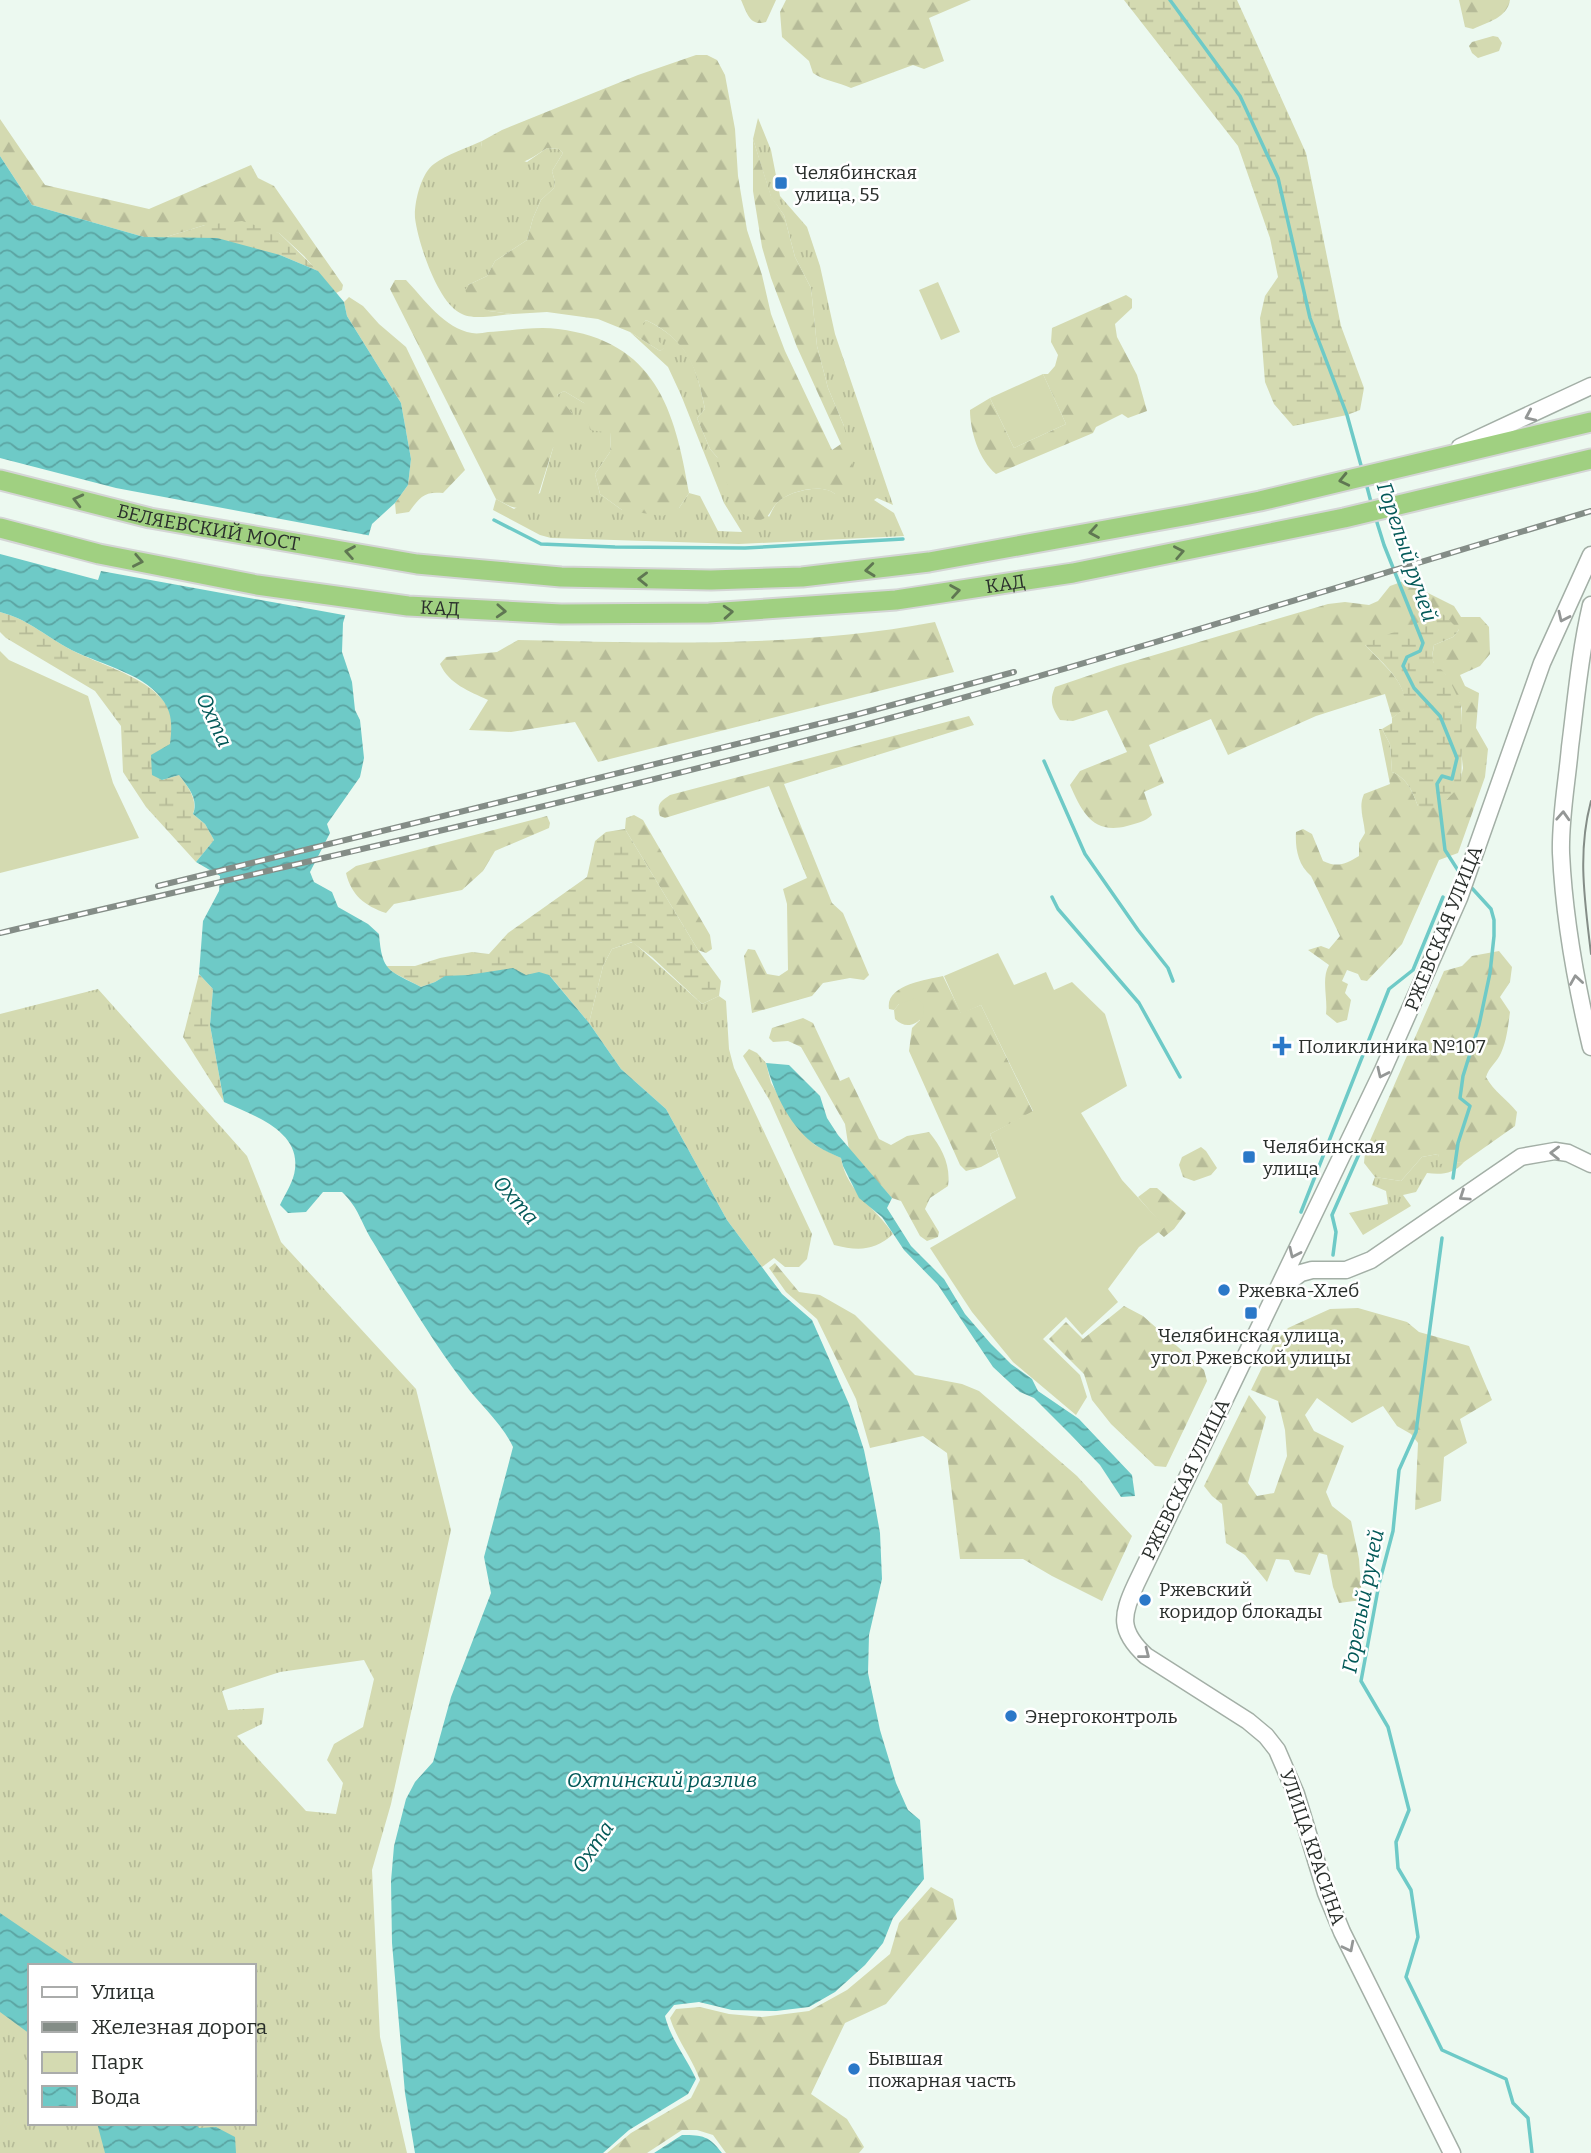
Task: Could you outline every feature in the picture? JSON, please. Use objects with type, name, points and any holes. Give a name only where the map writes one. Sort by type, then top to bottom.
[{"type":"highway","name":"КАД","points":[[417,564],[561,577],[711,580],[802,577],[929,562],[1189,515],[1591,422]]},
{"type":"highway","name":"КАД","points":[[0,528],[99,554],[257,585],[408,606],[561,614],[696,613],[897,600],[1073,573],[1344,518],[1591,459]]},
{"type":"highway","name":"БЕЛЯЕВСКИЙ МОСТ","points":[[0,481],[150,518],[417,564]]},
{"type":"main road","points":[[1435,459],[1591,386]]},
{"type":"main road","name":"РЖЕВСКАЯ УЛИЦА","points":[[1130,1595],[1383,1070],[1459,898],[1542,663],[1591,555]]},
{"type":"main road","points":[[1591,605],[1580,662],[1561,852],[1567,925],[1579,997],[1591,1047]]},
{"type":"main road","points":[[1275,1293],[1301,1273],[1312,1270],[1346,1270],[1371,1260],[1521,1157],[1555,1151],[1568,1153],[1591,1164]]},
{"type":"main road","name":"УЛИЦА КРАСИНА","points":[[1130,1595],[1124,1621],[1131,1643],[1146,1656],[1248,1721],[1266,1736],[1277,1750],[1296,1794],[1326,1893],[1342,1932],[1452,2153]]},
{"type":"green space","points":[[741,0],[776,0],[766,22],[761,23],[750,18]]},
{"type":"green space","points":[[786,0],[971,0],[929,18],[944,61],[924,69],[913,65],[851,88],[813,73],[809,61],[782,37],[780,12]]},
{"type":"green space","points":[[1124,0],[1237,0],[1306,153],[1341,326],[1364,388],[1360,410],[1293,426],[1274,404],[1265,382],[1260,318],[1265,296],[1278,277],[1270,238],[1238,146]]},
{"type":"green space","points":[[1459,0],[1510,0],[1501,15],[1473,29],[1465,27]]},
{"type":"green space","points":[[1498,37],[1502,43],[1499,51],[1478,58],[1472,53],[1469,46],[1472,42]]},
{"type":"green space","points":[[696,55],[707,55],[717,60],[725,75],[735,129],[738,176],[747,230],[771,314],[785,351],[832,450],[841,444],[797,347],[762,247],[753,191],[753,139],[771,196],[784,215],[795,257],[811,288],[817,346],[828,388],[844,426],[854,475],[853,494],[835,494],[822,489],[797,492],[782,499],[768,516],[758,521],[743,514],[735,504],[717,457],[710,449],[697,418],[705,409],[698,380],[688,356],[671,336],[646,320],[643,324],[665,348],[660,351],[630,332],[598,319],[547,312],[513,314],[489,311],[473,304],[465,290],[468,285],[487,276],[495,261],[527,240],[541,200],[554,188],[552,171],[563,153],[559,149],[547,148],[521,163],[504,165],[488,157],[481,147],[482,141],[502,130],[638,75]]},
{"type":"green space","points":[[758,118],[771,150],[780,196],[807,227],[820,266],[835,334],[893,505],[877,498],[874,500],[894,513],[904,536],[739,544],[551,538],[493,510],[496,499],[514,509],[540,493],[553,448],[572,413],[557,395],[564,391],[584,403],[611,432],[610,452],[595,474],[600,494],[622,510],[679,508],[689,493],[700,496],[718,531],[742,532],[724,503],[668,367],[630,332],[660,351],[664,348],[642,324],[646,320],[672,336],[688,356],[698,379],[705,409],[697,418],[710,449],[769,517],[777,503],[797,492],[822,489],[835,494],[844,426],[828,388],[817,346],[811,288],[795,257],[784,215],[771,197],[753,139]]},
{"type":"green space","points":[[0,119],[45,185],[149,209],[251,165],[258,178],[274,186],[343,285],[342,290],[336,293],[304,256],[279,233],[205,225],[163,238],[144,237],[32,205],[0,156]]},
{"type":"green space","points":[[482,141],[481,147],[527,162],[547,148],[559,149],[563,153],[552,171],[554,188],[541,200],[527,240],[495,261],[487,276],[468,285],[489,311],[513,314],[479,317],[460,313],[436,284],[424,255],[415,212],[419,189],[429,168],[445,157]]},
{"type":"green space","points":[[242,221],[279,233],[318,271],[280,255],[163,238],[205,225]]},
{"type":"green space","points":[[395,280],[406,280],[436,312],[462,330],[478,333],[532,328],[558,329],[591,336],[617,348],[638,364],[655,384],[667,407],[676,434],[689,493],[679,508],[663,516],[622,510],[600,494],[595,474],[610,452],[611,433],[590,430],[584,403],[564,391],[557,395],[572,413],[577,432],[553,448],[536,502],[516,508],[496,499],[390,289]]},
{"type":"green space","points":[[938,282],[960,332],[941,340],[919,290]]},
{"type":"green space","points":[[1126,295],[1132,299],[1132,308],[1115,324],[1117,337],[1137,375],[1147,411],[1128,418],[1122,414],[1096,427],[1093,433],[996,474],[977,445],[970,410],[990,398],[1014,448],[1066,424],[1043,374],[1048,374],[1055,366],[1058,355],[1051,342],[1052,328]]},
{"type":"green space","points":[[349,297],[363,306],[406,347],[465,470],[443,493],[423,496],[409,512],[396,514],[395,503],[408,485],[411,459],[401,403],[347,316],[344,302]]},
{"type":"green space","points":[[1043,374],[1066,424],[1014,448],[990,398]]},
{"type":"green space","points":[[1404,581],[1454,606],[1461,617],[1480,617],[1489,627],[1490,654],[1480,666],[1460,675],[1465,686],[1479,693],[1476,728],[1488,749],[1485,777],[1458,853],[1439,860],[1402,944],[1367,981],[1347,970],[1342,981],[1348,984],[1345,993],[1351,1000],[1347,1020],[1337,1023],[1326,1014],[1325,976],[1329,965],[1308,950],[1321,946],[1329,949],[1340,936],[1311,876],[1300,861],[1296,832],[1303,829],[1312,834],[1323,861],[1328,863],[1341,864],[1359,856],[1359,843],[1365,833],[1361,808],[1364,794],[1390,784],[1379,729],[1382,729],[1390,744],[1392,772],[1406,782],[1418,806],[1447,799],[1460,783],[1463,768],[1460,741],[1462,708],[1445,674],[1435,667],[1432,658],[1434,645],[1453,637],[1459,630],[1453,626],[1365,645],[1392,674],[1403,691],[1405,709],[1392,718],[1385,694],[1316,716],[1228,755],[1211,719],[1149,745],[1164,783],[1144,792],[1152,815],[1141,822],[1115,828],[1105,827],[1090,819],[1070,785],[1080,771],[1127,752],[1107,710],[1073,721],[1060,720],[1053,708],[1052,696],[1055,687],[1117,666],[1328,604],[1345,602],[1369,605],[1378,601],[1390,586]]},
{"type":"green space","points":[[0,612],[34,627],[79,654],[145,684],[168,707],[172,736],[162,780],[179,775],[193,798],[193,814],[205,824],[214,840],[196,862],[146,807],[123,772],[121,726],[95,691],[6,638],[0,632]]},
{"type":"green space","points":[[1442,613],[1459,630],[1453,637],[1434,645],[1433,661],[1447,676],[1461,706],[1461,782],[1444,802],[1427,808],[1418,806],[1406,782],[1392,772],[1390,744],[1382,729],[1392,723],[1392,718],[1404,709],[1405,700],[1398,682],[1364,644]]},
{"type":"green space","points":[[935,622],[954,672],[598,762],[575,722],[511,732],[469,730],[488,700],[454,682],[440,664],[446,657],[497,652],[518,640],[780,640]]},
{"type":"green space","points":[[0,651],[9,660],[88,696],[113,783],[139,838],[0,873]]},
{"type":"green space","points":[[969,716],[974,725],[784,784],[832,903],[843,913],[869,975],[864,980],[850,978],[823,983],[812,996],[752,1013],[744,956],[748,949],[755,950],[767,974],[779,976],[788,970],[787,904],[783,889],[807,878],[769,786],[665,818],[660,816],[660,803],[670,795]]},
{"type":"green space","points":[[634,815],[643,820],[710,935],[712,949],[706,953],[698,950],[625,829],[626,818]]},
{"type":"green space","points":[[547,816],[549,828],[495,851],[483,871],[462,890],[394,904],[386,913],[360,899],[348,881],[346,873],[356,866]]},
{"type":"green space","points":[[625,829],[698,950],[721,981],[719,996],[702,1004],[632,942],[612,949],[603,966],[589,1023],[550,976],[446,976],[421,987],[386,966],[415,966],[472,952],[489,954],[508,933],[587,877],[595,841],[606,832]]},
{"type":"green space","points":[[633,942],[702,1004],[719,996],[726,1001],[729,1049],[734,1068],[812,1234],[807,1259],[799,1267],[785,1267],[774,1258],[762,1267],[727,1220],[666,1109],[621,1069],[589,1023],[603,966],[612,949]]},
{"type":"green space","points":[[1499,951],[1512,967],[1510,982],[1500,997],[1510,1012],[1503,1048],[1486,1077],[1517,1112],[1515,1126],[1464,1162],[1440,1164],[1438,1154],[1422,1157],[1401,1181],[1375,1177],[1364,1163],[1365,1152],[1444,971],[1462,966],[1472,956]]},
{"type":"green space","points":[[998,953],[1014,985],[1046,972],[1054,990],[1072,982],[1105,1014],[1127,1086],[1081,1113],[1122,1180],[1165,1227],[1139,1247],[1108,1289],[1118,1302],[1082,1335],[1066,1317],[1043,1339],[1080,1375],[1087,1397],[1076,1415],[1013,1362],[972,1312],[930,1248],[1016,1198],[990,1134],[1033,1111],[981,1005],[961,1014],[944,976]]},
{"type":"green space","points":[[199,974],[213,989],[210,1025],[224,1102],[183,1037]]},
{"type":"green space","points":[[943,976],[961,1013],[981,1005],[1033,1112],[990,1134],[999,1157],[981,1167],[966,1171],[960,1165],[909,1051],[912,1028],[920,1020],[899,1004],[894,1010],[889,1009],[889,1001],[900,989]]},
{"type":"green space","points":[[98,989],[247,1156],[281,1242],[416,1389],[451,1530],[391,1804],[372,1870],[380,2037],[407,2153],[0,2153],[0,1014]],"holes":[[[364,1660],[374,1679],[363,1727],[334,1744],[327,1760],[343,1783],[336,1814],[306,1811],[237,1736],[262,1724],[264,1708],[228,1710],[222,1691],[280,1672]]]},
{"type":"green space","points":[[916,998],[923,1004],[924,1015],[921,1019],[906,1025],[895,1019],[894,1010],[899,1004]]},
{"type":"green space","points":[[803,1018],[813,1023],[840,1081],[849,1077],[879,1139],[891,1145],[907,1136],[929,1132],[938,1144],[947,1164],[948,1186],[930,1198],[925,1209],[939,1232],[938,1237],[927,1241],[920,1236],[901,1201],[892,1198],[849,1150],[845,1124],[801,1047],[788,1041],[773,1042],[769,1038],[772,1028]]},
{"type":"green space","points":[[749,1049],[766,1063],[771,1083],[798,1127],[815,1145],[841,1158],[849,1181],[893,1234],[886,1240],[866,1248],[834,1245],[770,1101],[743,1056]]},
{"type":"green space","points":[[1201,1147],[1217,1168],[1211,1175],[1194,1181],[1183,1177],[1179,1165],[1182,1157]]},
{"type":"green space","points":[[1438,1154],[1441,1163],[1464,1162],[1447,1173],[1427,1173],[1416,1192],[1403,1195],[1411,1206],[1363,1235],[1349,1213],[1388,1204],[1386,1191],[1372,1185],[1375,1177],[1401,1181],[1422,1157]]},
{"type":"green space","points":[[1150,1188],[1157,1188],[1186,1213],[1164,1237],[1158,1232],[1164,1227],[1138,1197]]},
{"type":"green space","points":[[775,1263],[799,1292],[820,1295],[855,1315],[915,1375],[962,1384],[979,1391],[1077,1476],[1132,1536],[1102,1601],[1023,1559],[960,1559],[947,1453],[923,1436],[870,1448],[856,1399],[817,1319],[786,1292],[769,1268]]},
{"type":"green space","points":[[1124,1306],[1143,1316],[1204,1370],[1207,1381],[1166,1467],[1155,1466],[1111,1424],[1092,1400],[1084,1374],[1049,1339],[1066,1322],[1083,1339]]},
{"type":"green space","points":[[1358,1308],[1407,1322],[1419,1332],[1469,1346],[1492,1400],[1460,1419],[1467,1443],[1444,1457],[1441,1501],[1415,1510],[1418,1443],[1411,1434],[1397,1426],[1383,1406],[1352,1423],[1317,1398],[1305,1415],[1314,1431],[1344,1446],[1326,1492],[1332,1506],[1351,1521],[1359,1559],[1362,1600],[1339,1603],[1327,1555],[1319,1553],[1310,1575],[1295,1572],[1289,1560],[1276,1559],[1267,1582],[1245,1555],[1226,1543],[1222,1504],[1204,1486],[1249,1395],[1266,1417],[1248,1483],[1257,1496],[1274,1493],[1287,1456],[1285,1430],[1278,1401],[1251,1390],[1273,1345],[1288,1328],[1330,1309]]},
{"type":"green space","points":[[931,1887],[953,1899],[957,1919],[886,2004],[845,2023],[811,2094],[847,2119],[864,2147],[859,2153],[726,2153],[713,2135],[697,2130],[682,2130],[647,2153],[607,2153],[631,2133],[691,2098],[700,2080],[670,2018],[676,2009],[700,2007],[729,2014],[762,2017],[809,2011],[847,1990],[890,1954],[899,1923]]},
{"type":"water","name":"Охтинский разлив","points":[[0,156],[32,205],[144,237],[217,238],[280,255],[318,271],[344,302],[347,316],[401,403],[411,459],[408,485],[395,503],[372,524],[343,623],[342,652],[352,682],[355,710],[360,720],[364,758],[360,777],[327,824],[330,833],[310,872],[314,882],[332,892],[338,907],[368,924],[379,934],[382,956],[389,969],[421,987],[445,976],[513,968],[526,975],[539,972],[549,975],[589,1023],[621,1069],[666,1109],[727,1220],[782,1294],[812,1320],[849,1404],[864,1450],[880,1533],[882,1579],[869,1635],[868,1673],[880,1730],[896,1783],[908,1810],[920,1820],[924,1879],[893,1918],[883,1943],[865,1965],[835,1992],[809,2007],[776,2011],[732,2010],[699,2002],[674,2005],[665,2016],[696,2079],[688,2094],[629,2130],[603,2153],[415,2153],[405,2093],[392,1943],[391,1881],[394,1846],[406,1799],[415,1782],[433,1762],[451,1697],[491,1593],[484,1557],[513,1447],[428,1331],[348,1198],[342,1192],[323,1192],[306,1212],[288,1213],[280,1205],[295,1169],[295,1155],[290,1144],[272,1126],[224,1102],[210,1025],[213,989],[199,974],[203,921],[219,891],[220,876],[196,862],[214,840],[205,824],[193,814],[195,803],[189,789],[179,775],[162,780],[152,775],[151,755],[170,744],[171,720],[165,703],[142,681],[77,653],[27,623],[0,612]]},
{"type":"water","points":[[766,1063],[789,1065],[820,1096],[827,1118],[838,1135],[892,1198],[887,1208],[911,1246],[944,1279],[965,1314],[991,1344],[1011,1364],[1032,1379],[1038,1391],[1079,1419],[1132,1475],[1135,1496],[1121,1497],[1100,1465],[1070,1434],[1034,1398],[1020,1392],[993,1367],[938,1285],[904,1250],[882,1217],[859,1198],[841,1158],[817,1146],[799,1130],[779,1098]]},
{"type":"water","points":[[0,1913],[75,1964],[28,1964],[28,2033],[0,2012]]},
{"type":"water","points":[[98,2125],[216,2127],[235,2137],[236,2153],[105,2153]]},
{"type":"water","points":[[682,2135],[705,2138],[722,2153],[654,2153]]},
{"type":"pier","points":[[0,458],[116,488],[372,536],[349,616],[101,571],[98,580],[0,554]]},
{"type":"waterway","name":"Горелый ручей","points":[[1170,0],[1240,96],[1278,178],[1310,318],[1347,415],[1362,469]]},
{"type":"waterway","name":"Горелый ручей","points":[[1366,483],[1372,506]]},
{"type":"waterway","name":"Горелый ручей","points":[[1375,516],[1423,643],[1420,651],[1407,657],[1403,666],[1414,688],[1440,716],[1457,758],[1452,779],[1442,776],[1437,784],[1445,850],[1461,875]]},
{"type":"waterway","points":[[494,520],[541,544],[745,548],[903,539]]},
{"type":"waterway","points":[[1044,761],[1085,854],[1168,968],[1173,981]]},
{"type":"waterway","name":"Горелый ручей","points":[[1453,1178],[1458,1143],[1470,1106],[1460,1098],[1463,1076],[1479,1025],[1490,973],[1494,936],[1491,909],[1470,886]]},
{"type":"waterway","points":[[1052,897],[1058,909],[1139,1003],[1180,1077]]},
{"type":"waterway","points":[[1301,1212],[1389,989],[1413,970],[1443,897]]},
{"type":"waterway","points":[[1333,1255],[1336,1232],[1332,1215],[1363,1145]]},
{"type":"waterway","name":"Горелый ручей","points":[[1442,1238],[1416,1432],[1399,1470],[1393,1531],[1379,1584],[1361,1681],[1388,1727],[1409,1810],[1396,1842],[1398,1868],[1411,1890],[1418,1937],[1406,1977],[1442,2050],[1506,2079],[1513,2103],[1528,2118],[1532,2153]]},
{"type":"tram line","points":[[1591,801],[1583,859],[1591,954]]},
{"type":"railway","points":[[0,933],[539,807],[861,726],[1136,648],[1591,511]]},
{"type":"railway","points":[[158,886],[855,715],[1014,672]]},
{"type":"place","name":"Челябинская улица, 55","points":[[781,183]]},
{"type":"place","name":"Поликлиника №107","points":[[1282,1046]]},
{"type":"place","name":"Челябинская улица","points":[[1249,1157]]},
{"type":"place","name":"Ржевка-Хлеб","points":[[1224,1290]]},
{"type":"place","name":"Челябинская улица, угол Ржевской улицы","points":[[1251,1313]]},
{"type":"place","name":"Ржевский коридор блокады","points":[[1145,1600]]},
{"type":"place","name":"Энергоконтроль","points":[[1011,1716]]},
{"type":"place","name":"Бывшая пожарная часть","points":[[854,2069]]},
{"type":"water label","name":"Охта","points":[[214,720]]},
{"type":"water label","name":"Охта","points":[[516,1200]]},
{"type":"water label","name":"Охта","points":[[593,1847]]}]
